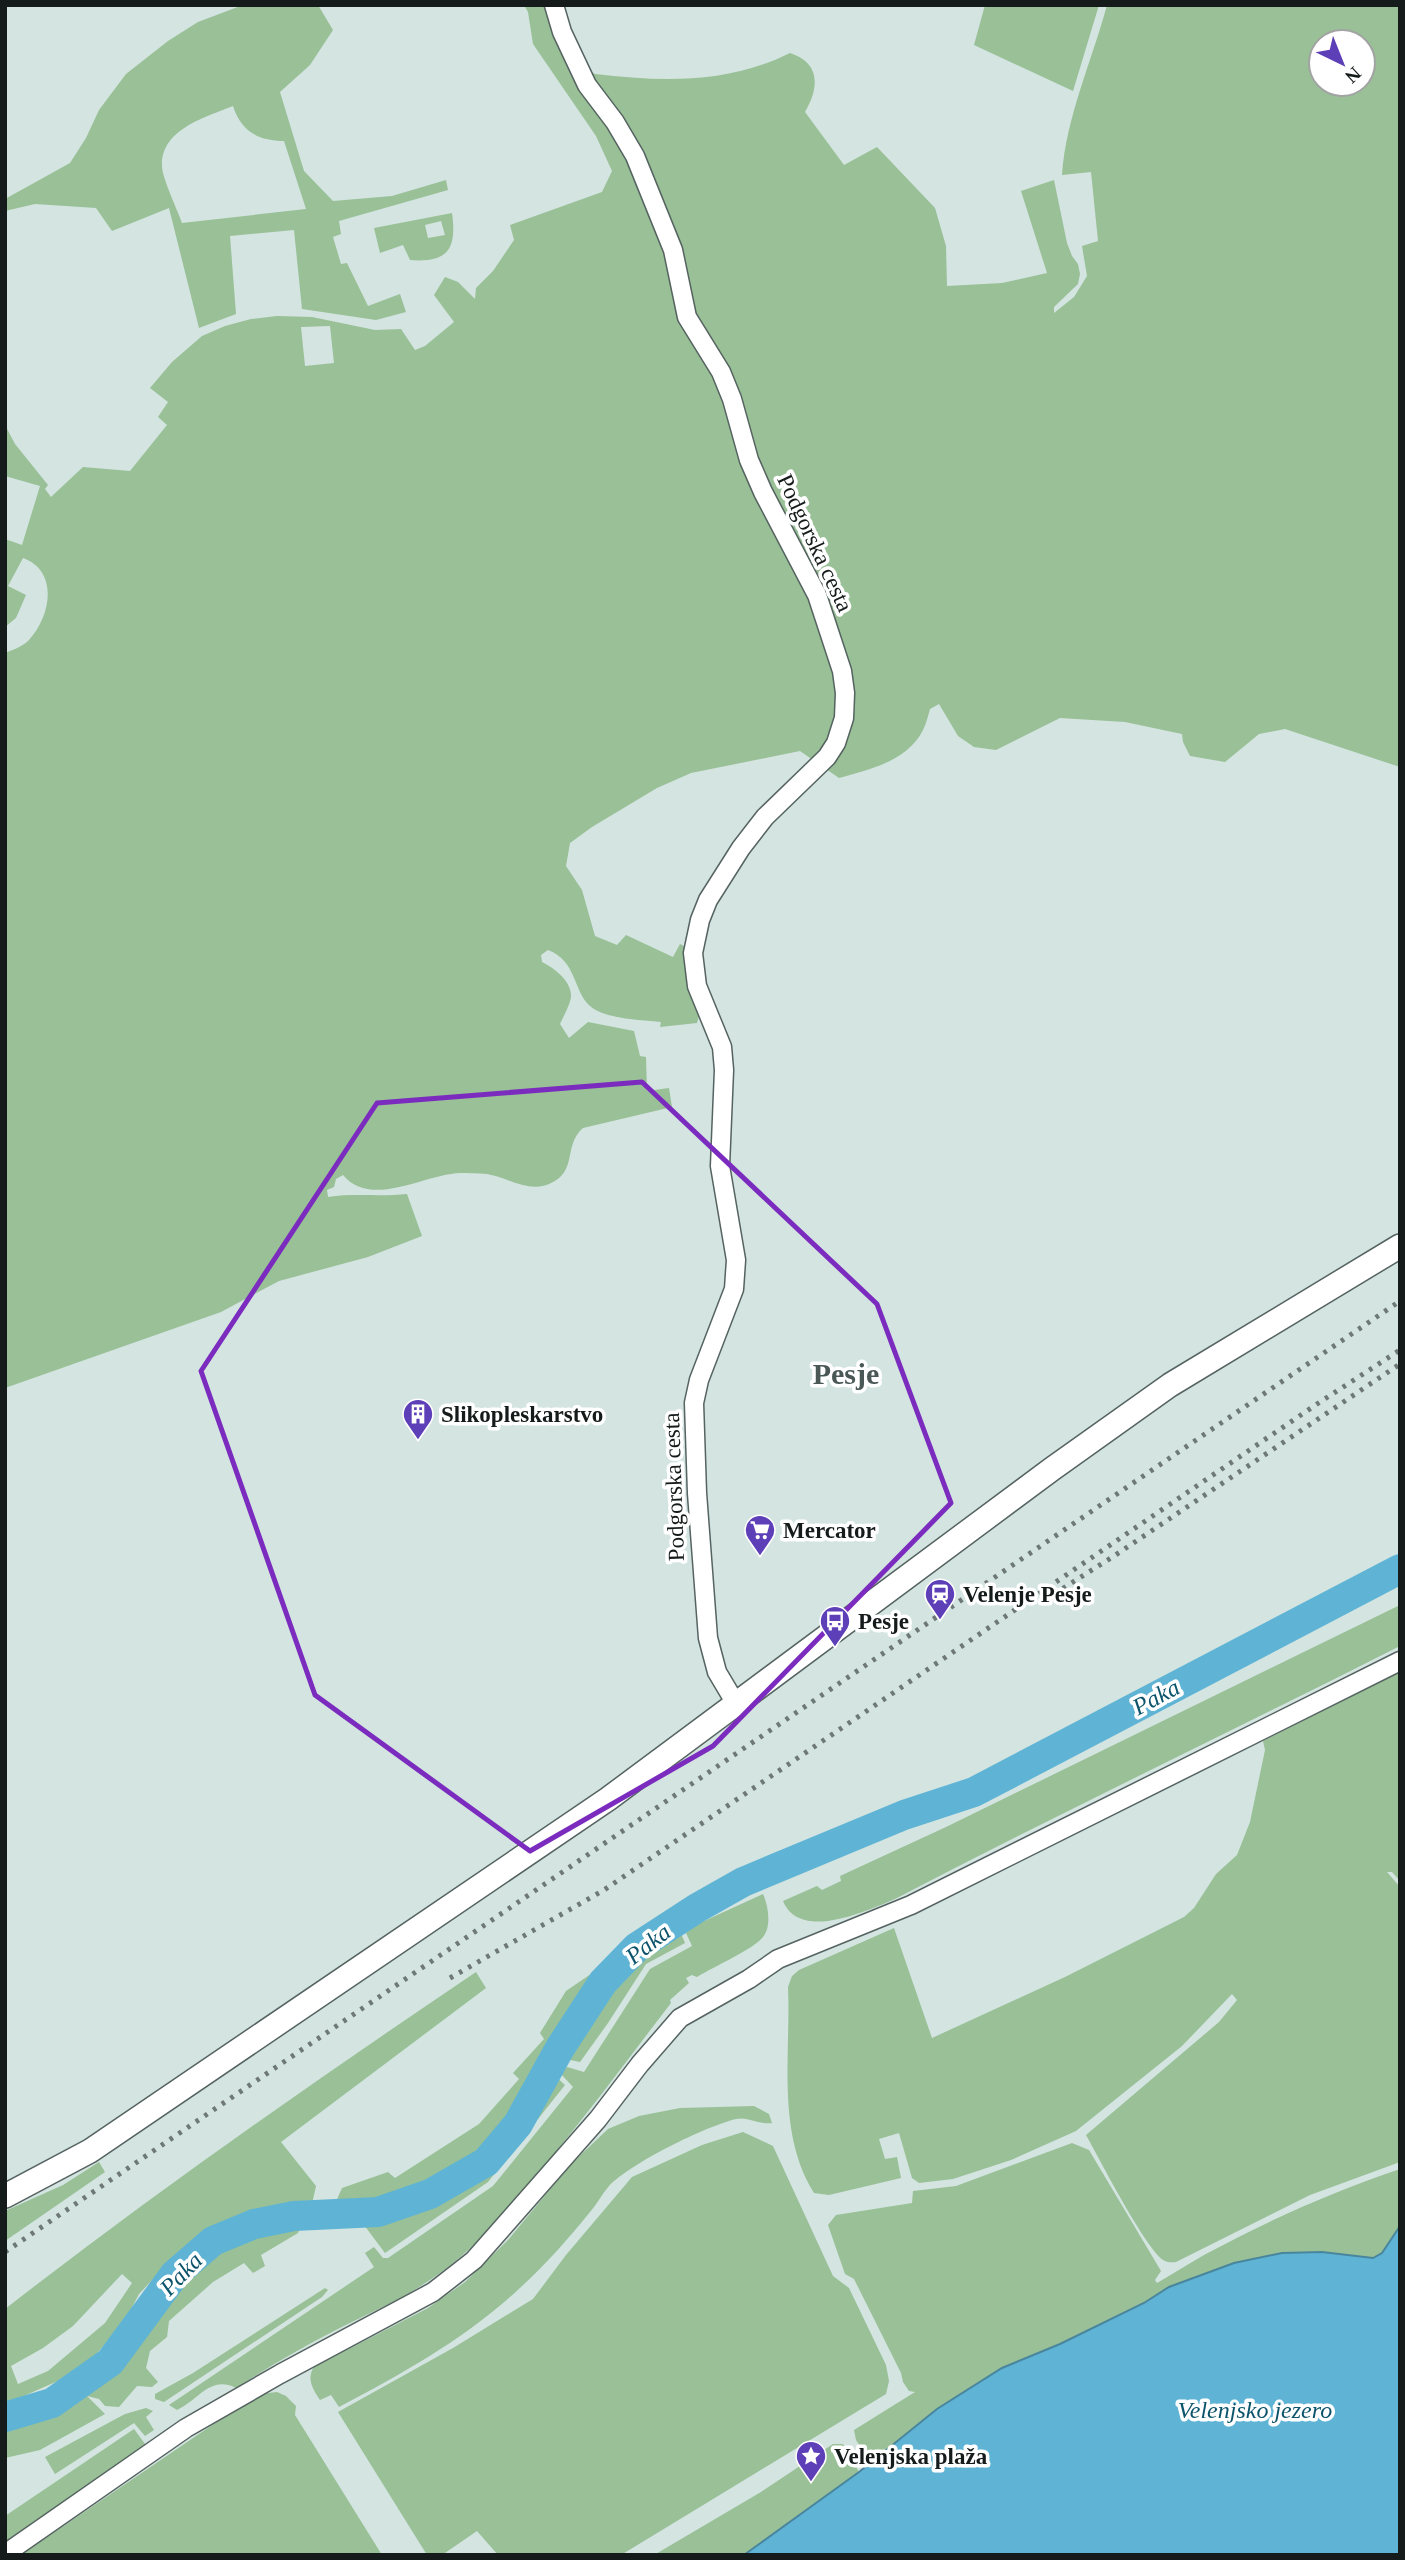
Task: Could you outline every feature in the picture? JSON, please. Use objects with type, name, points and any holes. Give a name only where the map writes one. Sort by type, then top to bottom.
[{"type":"main road","points":[[5,2196],[90,2151],[597,1806],[1052,1469],[1170,1385],[1400,1247]]},
{"type":"street","name":"Podgorska cesta","points":[[554,5],[562,32],[587,85],[615,122],[635,156],[673,250],[687,317],[721,372],[754,471],[817,595],[839,660],[845,693],[844,718],[836,743],[827,757],[765,817],[734,858],[708,900],[700,920],[693,953],[697,986],[722,1047],[724,1070],[720,1166],[736,1260],[734,1289],[699,1380],[694,1403],[696,1493],[708,1638],[717,1672],[736,1704]]},
{"type":"street","points":[[5,2554],[186,2428],[433,2292],[474,2260],[598,2119],[680,2018],[749,1979],[778,1959],[911,1905],[1400,1661]]},
{"type":"highlighted area","points":[[642,1082],[877,1304],[951,1503],[713,1746],[530,1851],[315,1695],[201,1371],[377,1103]]},
{"type":"green space","points":[[243,5],[318,5],[333,30],[310,65],[280,92],[304,171],[333,201],[392,196],[446,180],[448,190],[339,221],[341,234],[333,237],[341,264],[347,263],[368,306],[400,294],[406,312],[376,320],[302,309],[294,230],[230,236],[236,314],[199,328],[169,208],[112,231],[96,208],[35,204],[5,211],[5,199],[70,163],[99,110],[126,74],[168,41],[198,22]],"holes":[[[233,106],[246,128],[259,137],[284,141],[306,209],[182,223],[163,171],[164,153],[177,134],[198,120]]]},
{"type":"green space","points":[[524,5],[553,5],[587,69],[595,74],[695,78],[743,70],[790,53],[800,57],[812,70],[815,85],[805,112],[844,165],[877,147],[935,208],[946,246],[947,286],[1002,283],[1047,273],[1021,191],[1054,180],[1067,243],[1080,274],[1078,284],[1054,307],[1054,313],[1074,297],[1087,276],[1082,246],[1098,241],[1091,172],[1062,175],[1074,110],[1107,5],[1400,5],[1400,767],[1285,729],[1259,734],[1225,762],[1190,756],[1182,734],[1125,722],[1060,718],[996,750],[974,747],[958,736],[939,704],[930,709],[923,730],[908,749],[886,763],[839,778],[800,751],[691,773],[657,788],[570,843],[566,866],[582,890],[595,936],[617,945],[626,935],[673,957],[680,944],[688,948],[701,1009],[697,1023],[660,1027],[661,1022],[604,1014],[585,1000],[564,961],[548,950],[541,955],[542,962],[561,976],[571,991],[569,1004],[560,1024],[569,1038],[588,1022],[634,1031],[640,1056],[646,1057],[647,1091],[669,1088],[672,1107],[583,1128],[573,1143],[564,1172],[558,1179],[541,1186],[526,1186],[487,1174],[460,1173],[383,1190],[355,1185],[343,1175],[336,1179],[334,1187],[327,1190],[328,1197],[407,1194],[422,1236],[368,1257],[279,1281],[221,1312],[5,1388],[5,653],[24,644],[37,630],[48,595],[47,583],[42,573],[34,564],[23,558],[8,586],[26,595],[16,618],[5,627],[5,539],[22,545],[40,486],[5,476],[5,425],[15,444],[48,485],[45,489],[51,497],[83,467],[130,471],[167,425],[158,417],[168,402],[150,388],[172,362],[202,336],[225,326],[277,316],[312,317],[375,330],[401,329],[415,350],[425,346],[454,322],[434,295],[445,277],[458,282],[475,299],[476,288],[493,271],[514,240],[510,225],[602,192],[612,171],[596,136],[533,44],[528,12]],"holes":[[[330,326],[334,363],[305,366],[301,327]]]},
{"type":"green space","points":[[985,5],[1099,5],[1073,91],[974,45]]},
{"type":"green space","points":[[452,213],[451,244],[441,256],[433,259],[410,260],[403,245],[380,253],[374,228]],"holes":[[[441,221],[445,235],[428,238],[425,225]]]},
{"type":"green space","points":[[1400,1605],[1400,1646],[895,1899],[851,1916],[818,1922],[804,1920],[792,1913],[783,1901],[817,1886],[822,1890],[841,1881],[840,1876]]},
{"type":"green space","points":[[1400,1672],[1400,1881],[1392,1872],[1387,1872],[1400,1887],[1400,2162],[1310,2195],[1176,2262],[1166,2262],[1157,2254],[1136,2224],[1086,2135],[1219,2022],[1237,2000],[1232,1994],[1182,2046],[1076,2131],[1011,2160],[953,2179],[919,2183],[912,2178],[899,2133],[879,2139],[885,2159],[897,2157],[901,2178],[829,2195],[814,2193],[794,2145],[790,2119],[788,1987],[792,1976],[799,1970],[894,1928],[932,2038],[1065,1977],[1184,1917],[1194,1908],[1216,1874],[1237,1855],[1250,1822],[1265,1750],[1263,1741]]},
{"type":"green space","points":[[763,1881],[763,1889],[679,1929],[685,1943],[646,1964],[580,2062],[565,2059],[579,2031],[619,1974],[646,1949],[738,1889]]},
{"type":"green space","points":[[763,1894],[768,1921],[763,1937],[697,1977],[692,1975],[686,1978],[689,1983],[670,2000],[671,2003],[538,2174],[499,2220],[456,2261],[414,2290],[307,2345],[236,2388],[219,2385],[205,2390],[177,2410],[169,2405],[374,2267],[365,2253],[374,2247],[383,2258],[388,2258],[493,2186],[573,2087],[561,2074],[567,2067],[584,2072],[650,1969],[692,1946],[686,1933],[691,1927]]},
{"type":"green space","points":[[604,1965],[566,2024],[522,2104],[493,2138],[454,2169],[410,2192],[367,2204],[335,2204],[342,2188],[388,2172],[395,2178],[479,2124],[519,2079],[513,2073],[544,2039],[540,2033],[566,1991]]},
{"type":"green space","points":[[476,1972],[486,1988],[281,2142],[316,2186],[312,2204],[243,2215],[215,2228],[167,2264],[139,2294],[126,2319],[83,2370],[5,2407],[5,2309],[179,2179]],"holes":[[[122,2274],[132,2283],[105,2323],[48,2371],[18,2384],[11,2366],[43,2348],[73,2326]]]},
{"type":"green space","points":[[553,2074],[565,2085],[488,2182],[385,2253],[361,2221],[383,2219],[429,2203],[495,2161],[526,2127]]},
{"type":"green space","points":[[754,2106],[769,2114],[772,2123],[740,2118],[722,2123],[669,2147],[619,2177],[557,2251],[521,2287],[457,2338],[339,2407],[331,2395],[320,2400],[311,2380],[314,2367],[428,2308],[465,2282],[508,2240],[571,2164],[608,2129],[639,2116],[680,2108]]},
{"type":"green space","points":[[743,2132],[773,2146],[833,2276],[849,2288],[886,2365],[889,2381],[886,2394],[621,2555],[498,2555],[477,2531],[442,2555],[427,2555],[338,2412],[453,2348],[533,2299],[566,2255],[632,2177],[702,2145]]},
{"type":"green space","points":[[1072,2143],[1089,2150],[1161,2271],[1155,2280],[1157,2283],[1252,2230],[1325,2197],[1400,2169],[1400,2226],[1382,2253],[1373,2258],[1322,2252],[1169,2287],[1144,2303],[1060,2344],[1002,2368],[937,2409],[871,2463],[856,2440],[854,2430],[915,2392],[909,2391],[903,2382],[854,2279],[845,2274],[828,2225],[836,2215],[912,2203],[913,2191],[956,2186]]},
{"type":"green space","points":[[99,2162],[105,2172],[5,2241],[5,2211],[63,2185]]},
{"type":"green space","points":[[303,2222],[298,2233],[261,2255],[265,2266],[253,2273],[244,2263],[213,2282],[169,2321],[167,2337],[150,2351],[146,2368],[158,2382],[152,2387],[137,2386],[119,2407],[105,2406],[99,2399],[87,2396],[112,2376],[133,2352],[172,2290],[202,2258],[236,2238]]},
{"type":"green space","points":[[325,2288],[328,2290],[322,2297],[164,2402],[155,2399],[155,2394],[193,2373]]},
{"type":"green space","points":[[82,2392],[105,2414],[40,2450],[5,2458],[5,2429],[46,2416]]},
{"type":"green space","points":[[277,2392],[286,2396],[296,2406],[295,2415],[382,2555],[21,2555],[243,2404],[260,2394]]},
{"type":"green space","points":[[146,2408],[153,2411],[146,2417],[154,2430],[145,2436],[134,2423],[55,2474],[45,2457],[125,2414]]},
{"type":"green space","points":[[134,2429],[148,2448],[5,2544],[5,2516]]},
{"type":"green space","name":"Velenjska plaža","points":[[833,2444],[843,2444],[859,2472],[744,2555],[654,2555],[761,2492]]},
{"type":"water","name":"Velenjsko jezero","points":[[1400,2226],[1400,2555],[744,2555],[859,2472],[937,2409],[1002,2368],[1060,2344],[1144,2303],[1169,2287],[1234,2263],[1282,2253],[1322,2252],[1373,2258],[1382,2253]]},
{"type":"waterway","name":"Paka","points":[[5,2417],[52,2403],[110,2362],[175,2274],[213,2241],[254,2224],[294,2216],[378,2212],[430,2194],[486,2162],[518,2124],[560,2048],[603,1982],[637,1947],[697,1908],[743,1882],[904,1815],[974,1792],[1400,1569]]},
{"type":"railway","points":[[5,2252],[1400,1301]]},
{"type":"railway","points":[[450,1978],[604,1890],[1400,1350]]},
{"type":"railway","points":[[1054,1594],[1400,1364]]},
{"type":"place","name":"Slikopleskarstvo","points":[[418,1441]]},
{"type":"place","name":"Mercator","points":[[760,1557]]},
{"type":"place","name":"Velenje Pesje","points":[[940,1621]]},
{"type":"place","name":"Pesje","points":[[835,1648]]},
{"type":"place","name":"Velenjska plaža","points":[[811,2483]]},
{"type":"district","name":"Pesje","points":[[846,1373]]}]
